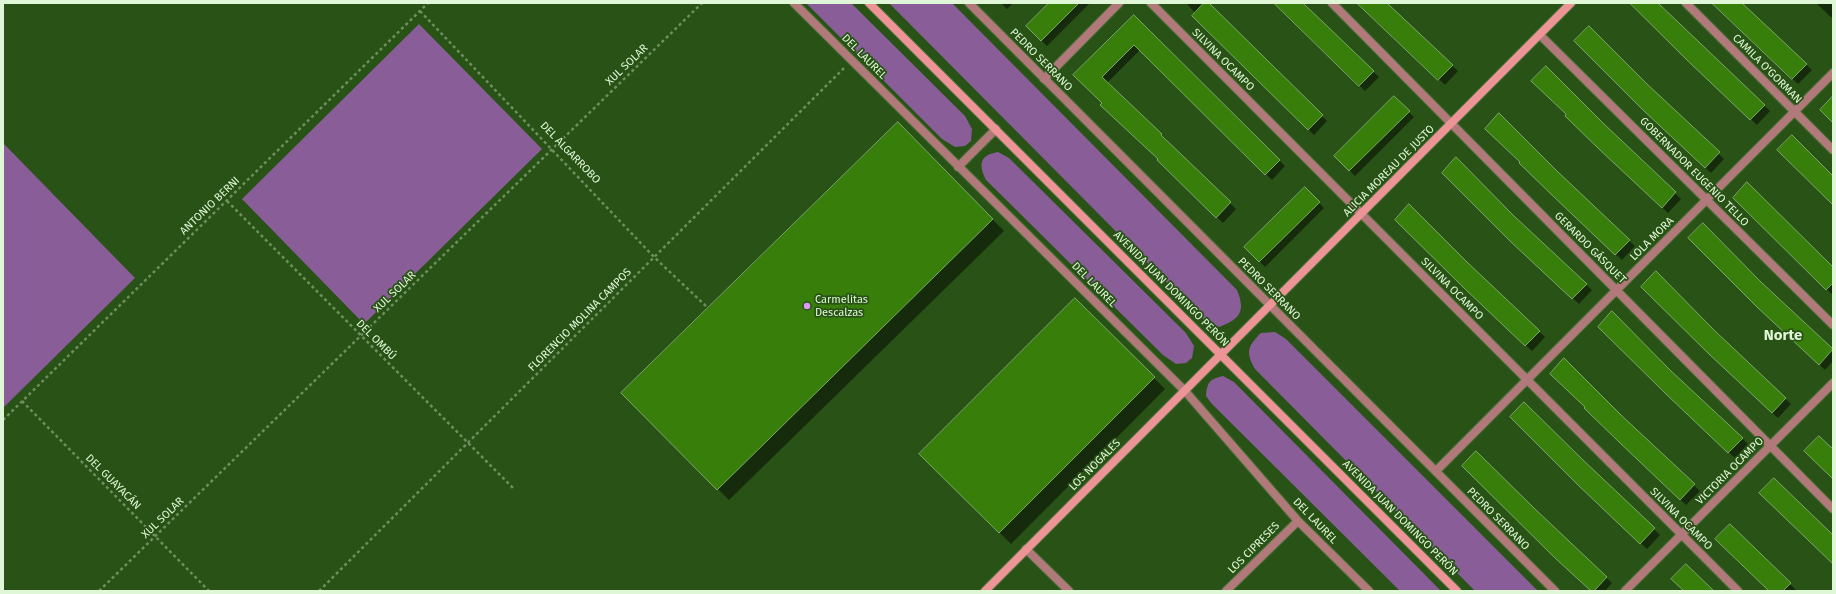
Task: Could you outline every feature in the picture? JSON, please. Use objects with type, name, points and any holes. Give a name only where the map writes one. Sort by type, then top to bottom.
[{"type":"street","name":"DEL LAUREL","points":[[794,3],[1185,391],[1298,521],[1369,591]]},
{"type":"street","name":"AVENIDA JUAN DOMINGO PERÓN","points":[[869,3],[1457,591]]},
{"type":"street","name":"PEDRO SERRANO","points":[[968,3],[1555,591]]},
{"type":"street","points":[[1044,79],[1119,3]]},
{"type":"street","name":"SILVINA OCAMPO","points":[[1151,3],[1738,591]]},
{"type":"street","name":"GERARDO GÁSQUET","points":[[1332,3],[1833,509]]},
{"type":"street","name":"ALICIA MOREAU DE JUSTO","points":[[1221,354],[1362,215],[1571,3]]},
{"type":"street","name":"CAMILA O'GORMAN","points":[[1686,3],[1833,150]]},
{"type":"street","name":"GOBERNADOR EUGENIO TELLO","points":[[1540,35],[1833,325]]},
{"type":"street","name":"LOLA MORA","points":[[1436,471],[1833,73]]},
{"type":"street","points":[[958,167],[996,129]]},
{"type":"street","name":"LOS NOGALES","points":[[985,591],[1221,354]]},
{"type":"street","name":"VICTORIA OCAMPO","points":[[1625,591],[1833,383]]},
{"type":"street","name":"LOS CIPRESES","points":[[1226,591],[1298,521]]},
{"type":"street","points":[[1026,549],[1069,591]]},
{"type":"path","name":"ANTONIO BERNI","points":[[3,420],[428,3]]},
{"type":"path","name":"XUL SOLAR","points":[[98,591],[702,3]]},
{"type":"path","name":"DEL ALGARROBO","points":[[420,11],[654,257],[707,307]]},
{"type":"path","name":"FLORENCIO MOLINA CAMPOS","points":[[319,591],[851,61]]},
{"type":"path","name":"DEL OMBÚ","points":[[226,201],[515,490]]},
{"type":"path","name":"DEL GUAYACÁN","points":[[22,401],[209,591]]},
{"type":"shaded area","points":[[806,3],[851,3],[965,116],[972,129],[971,141],[965,146],[955,147],[942,139]]},
{"type":"shaded area","points":[[889,3],[952,3],[1237,290],[1240,298],[1241,309],[1236,318],[1219,327],[1204,320]]},
{"type":"shaded area","points":[[419,24],[542,149],[364,324],[242,199]]},
{"type":"shaded area","points":[[4,144],[135,278],[3,408],[3,145]]},
{"type":"shaded area","points":[[998,152],[1009,158],[1186,333],[1194,346],[1192,358],[1186,363],[1176,364],[1163,355],[986,180],[983,174],[982,161],[987,155]]},
{"type":"shaded area","points":[[1275,332],[1286,339],[1538,591],[1475,591],[1255,369],[1249,354],[1249,350],[1253,342],[1261,333]]},
{"type":"shaded area","points":[[1223,376],[1234,382],[1441,591],[1400,591],[1212,404],[1206,396],[1208,384],[1215,378]]},
{"type":"building","points":[[1049,3],[1079,3],[1041,41],[1026,26]]},
{"type":"building","points":[[1204,3],[1209,3],[1323,115],[1308,130],[1192,16]]},
{"type":"building","points":[[1274,3],[1303,3],[1374,71],[1359,86]]},
{"type":"building","points":[[1357,3],[1387,3],[1453,65],[1438,80]]},
{"type":"building","points":[[1630,3],[1658,3],[1765,105],[1750,120]]},
{"type":"building","points":[[1712,3],[1742,3],[1807,64],[1792,79]]},
{"type":"building","points":[[1134,15],[1280,160],[1265,175],[1134,45],[1102,77],[1231,202],[1216,218],[1157,160],[1158,159],[1100,105],[1102,103],[1073,75]]},
{"type":"building","points":[[1589,26],[1647,84],[1720,152],[1705,168],[1643,110],[1574,41]]},
{"type":"building","points":[[1546,66],[1604,124],[1676,192],[1662,208],[1600,150],[1565,116],[1566,114],[1531,81]]},
{"type":"building","points":[[1394,96],[1410,111],[1349,171],[1334,156]]},
{"type":"building","points":[[1833,96],[1833,123],[1820,110]]},
{"type":"building","points":[[1499,113],[1558,172],[1630,240],[1615,255],[1485,129]]},
{"type":"building","name":"Carmelitas Descalzas","points":[[898,122],[993,219],[717,490],[621,393]]},
{"type":"building","points":[[1792,135],[1833,176],[1833,205],[1777,150]]},
{"type":"building","points":[[1456,157],[1514,216],[1587,284],[1572,299],[1511,242],[1442,173]]},
{"type":"building","points":[[1747,182],[1833,267],[1833,283],[1826,290],[1733,198]]},
{"type":"building","points":[[1305,187],[1320,202],[1259,262],[1244,247]]},
{"type":"building","points":[[1409,204],[1468,263],[1540,331],[1525,346],[1395,220]]},
{"type":"building","points":[[1703,223],[1761,282],[1833,349],[1819,365],[1757,307],[1688,238]]},
{"type":"building","points":[[1656,271],[1714,330],[1786,398],[1772,413],[1641,287]]},
{"type":"building","points":[[1075,298],[1155,377],[999,533],[919,454]]},
{"type":"building","points":[[1612,311],[1670,370],[1743,438],[1728,453],[1598,327]]},
{"type":"building","points":[[1564,358],[1622,416],[1695,484],[1680,500],[1550,374]]},
{"type":"building","points":[[1524,402],[1655,528],[1640,544],[1510,417]]},
{"type":"building","points":[[1819,436],[1833,449],[1833,479],[1804,451]]},
{"type":"building","points":[[1476,451],[1607,577],[1594,591],[1591,591],[1555,558],[1462,466]]},
{"type":"building","points":[[1774,478],[1833,535],[1833,564],[1759,493]]},
{"type":"building","points":[[1730,524],[1791,583],[1783,591],[1769,591],[1715,539]]},
{"type":"building","points":[[1686,564],[1714,591],[1684,591],[1671,579]]},
{"type":"place","name":"Carmelitas Descalzas","points":[[807,306]]},
{"type":"district","name":"Norte","points":[[1783,336]]}]
